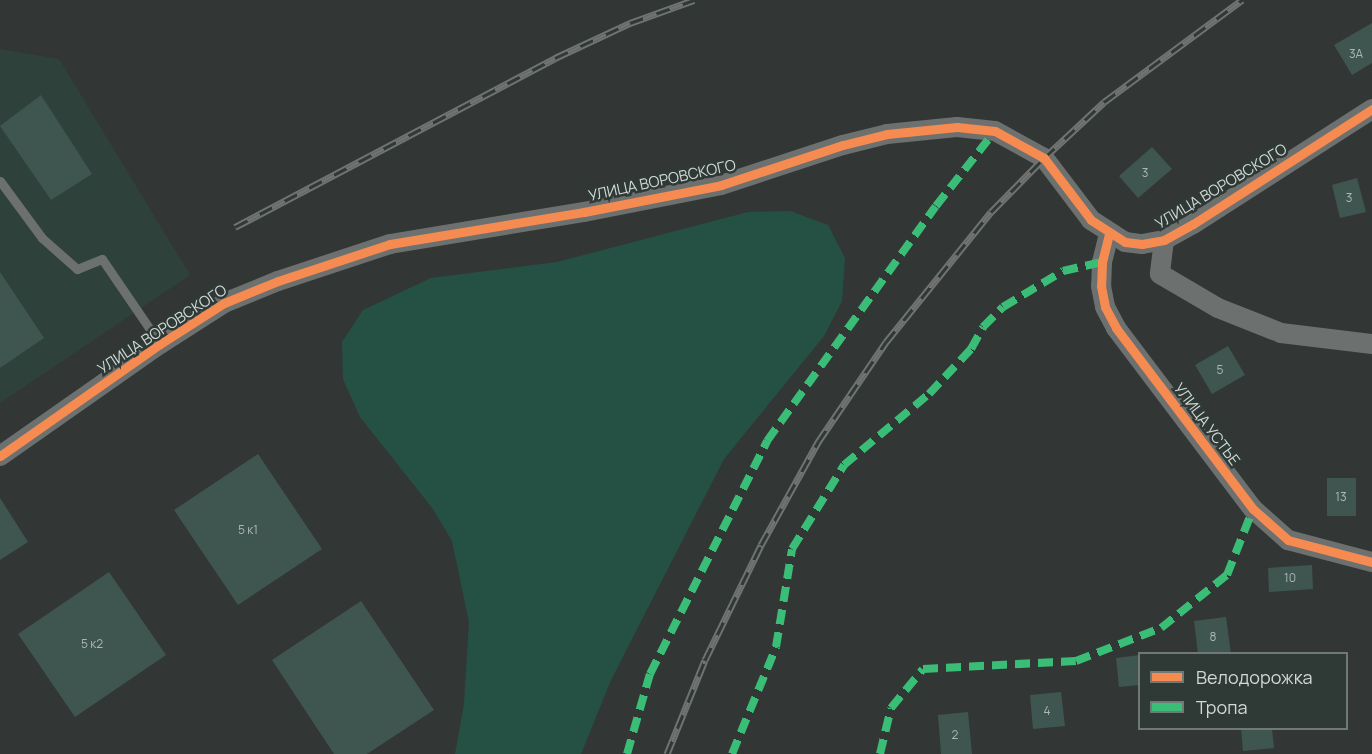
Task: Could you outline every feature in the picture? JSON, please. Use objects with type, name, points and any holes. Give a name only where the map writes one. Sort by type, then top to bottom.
[{"type":"street","name":"УЛИЦА ВОРОВСКОГО","points":[[0,456],[160,344],[224,303],[278,281],[390,244],[584,212],[721,185],[843,145],[921,129],[957,127],[995,131],[1044,158],[1091,220],[1109,234],[1125,242],[1142,244],[1164,240],[1222,206],[1372,109]]},
{"type":"street","name":"УЛИЦА УСТЬЕ","points":[[1109,234],[1102,262],[1101,286],[1105,307],[1116,328],[1253,509],[1288,540],[1372,562]]},
{"type":"street","points":[[1164,240],[1160,274],[1218,308],[1281,333],[1372,344]]},
{"type":"lane","points":[[0,182],[42,238],[77,269],[102,259],[160,344]]},
{"type":"shaded area","points":[[0,49],[59,59],[190,275],[0,403]]},
{"type":"green space","points":[[790,211],[828,225],[845,258],[842,301],[824,336],[724,459],[611,680],[581,754],[455,754],[464,704],[469,622],[452,541],[433,509],[360,417],[343,379],[342,342],[363,310],[431,278],[557,262],[748,212]]},
{"type":"building","points":[[1372,23],[1372,63],[1352,75],[1334,45]]},
{"type":"building","points":[[41,95],[92,174],[51,200],[0,126]]},
{"type":"building","points":[[1152,147],[1172,169],[1138,198],[1119,176]]},
{"type":"building","points":[[1357,178],[1366,212],[1340,218],[1332,185]]},
{"type":"building","points":[[0,272],[44,338],[0,368]]},
{"type":"building","points":[[1228,346],[1245,375],[1212,394],[1195,365]]},
{"type":"building","points":[[258,454],[322,549],[238,605],[174,510]]},
{"type":"building","points":[[1327,478],[1356,478],[1356,516],[1327,516]]},
{"type":"building","points":[[0,498],[28,542],[0,560]]},
{"type":"building","points":[[1312,565],[1313,589],[1269,592],[1268,568]]},
{"type":"building","points":[[109,572],[166,655],[75,717],[18,634]]},
{"type":"building","points":[[361,601],[434,710],[367,754],[334,754],[272,660]]},
{"type":"building","points":[[1226,617],[1231,652],[1198,652],[1194,621]]},
{"type":"building","points":[[1138,655],[1138,685],[1119,687],[1116,658]]},
{"type":"building","points":[[1061,692],[1065,726],[1033,729],[1030,695]]},
{"type":"building","points":[[968,712],[972,754],[941,754],[938,715]]},
{"type":"building","points":[[1241,730],[1272,730],[1274,748],[1243,751]]},
{"type":"railway","points":[[235,227],[555,58],[630,23],[694,0]]},
{"type":"railway","points":[[667,754],[705,660],[761,545],[818,442],[886,342],[991,212],[1044,158],[1104,102],[1242,0]]},
{"type":"marked path","points":[[627,754],[650,674],[767,441],[936,206],[995,131]]},
{"type":"marked path","points":[[732,754],[776,647],[792,549],[844,465],[929,394],[971,349],[983,327],[1003,307],[1063,271],[1102,262]]},
{"type":"marked path","points":[[880,754],[891,708],[923,669],[1076,661],[1161,628],[1227,575],[1253,509]]},
{"type":"cycle path","points":[[0,456],[160,344],[224,303],[278,281],[390,244],[584,212],[721,185],[843,145],[887,134],[957,127],[995,131],[1044,158],[1091,220],[1125,242],[1142,244],[1164,240],[1193,224],[1372,109]]},
{"type":"cycle path","points":[[1109,234],[1102,262],[1101,286],[1105,307],[1116,328],[1253,509],[1288,540],[1372,562]]}]
